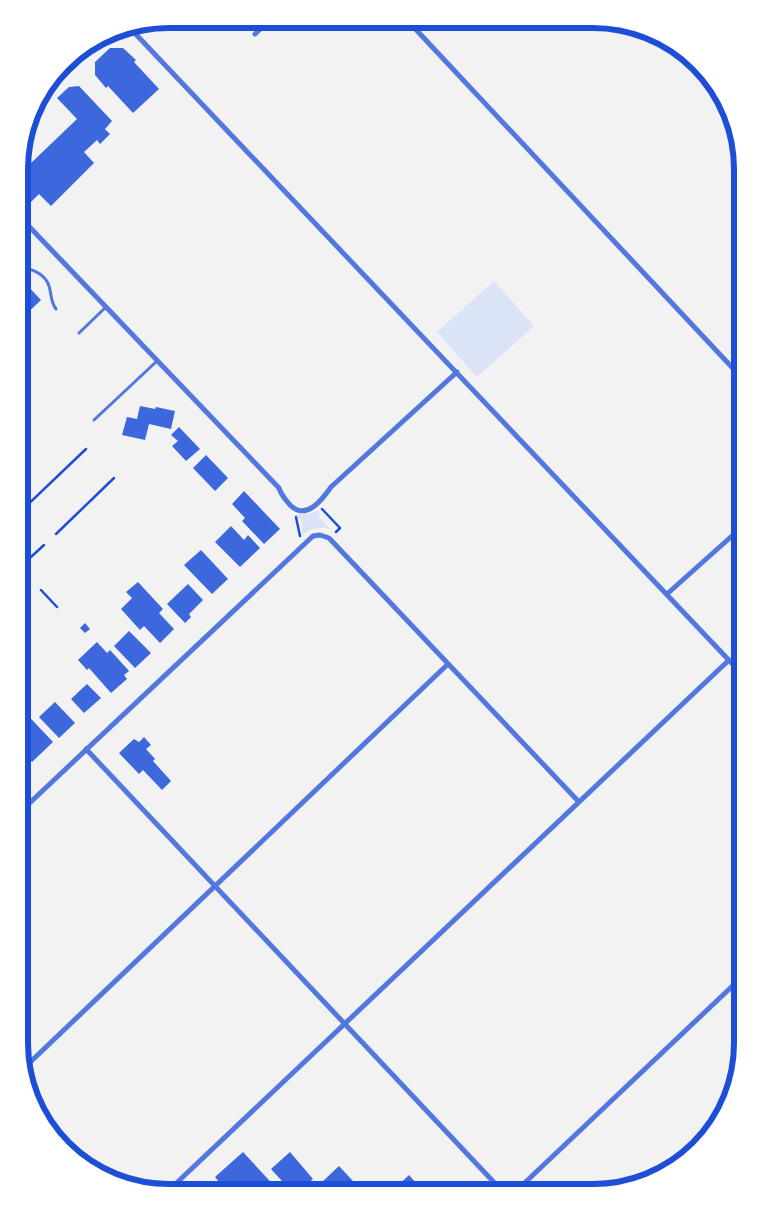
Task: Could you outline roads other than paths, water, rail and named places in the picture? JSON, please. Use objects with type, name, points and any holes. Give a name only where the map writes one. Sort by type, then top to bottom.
[{"type":"street","points":[[414,27],[734,369]]},
{"type":"street","points":[[256,34],[262,28]]},
{"type":"street","points":[[134,32],[733,665]]},
{"type":"street","points":[[27,224],[278,488],[282,496],[294,508],[307,510],[318,504],[331,487],[457,372]]},
{"type":"street","points":[[667,594],[734,534]]},
{"type":"street","points":[[27,805],[306,542],[313,536],[320,535],[329,538],[579,802]]},
{"type":"street","points":[[175,1184],[729,660]]},
{"type":"street","points":[[29,1063],[448,664]]},
{"type":"street","points":[[86,749],[496,1184]]},
{"type":"street","points":[[524,1184],[733,985]]},
{"type":"lane","points":[[27,267],[35,269],[49,284],[51,303],[56,309]]},
{"type":"lane","points":[[79,333],[106,307]]},
{"type":"lane","points":[[94,420],[157,360]]}]
